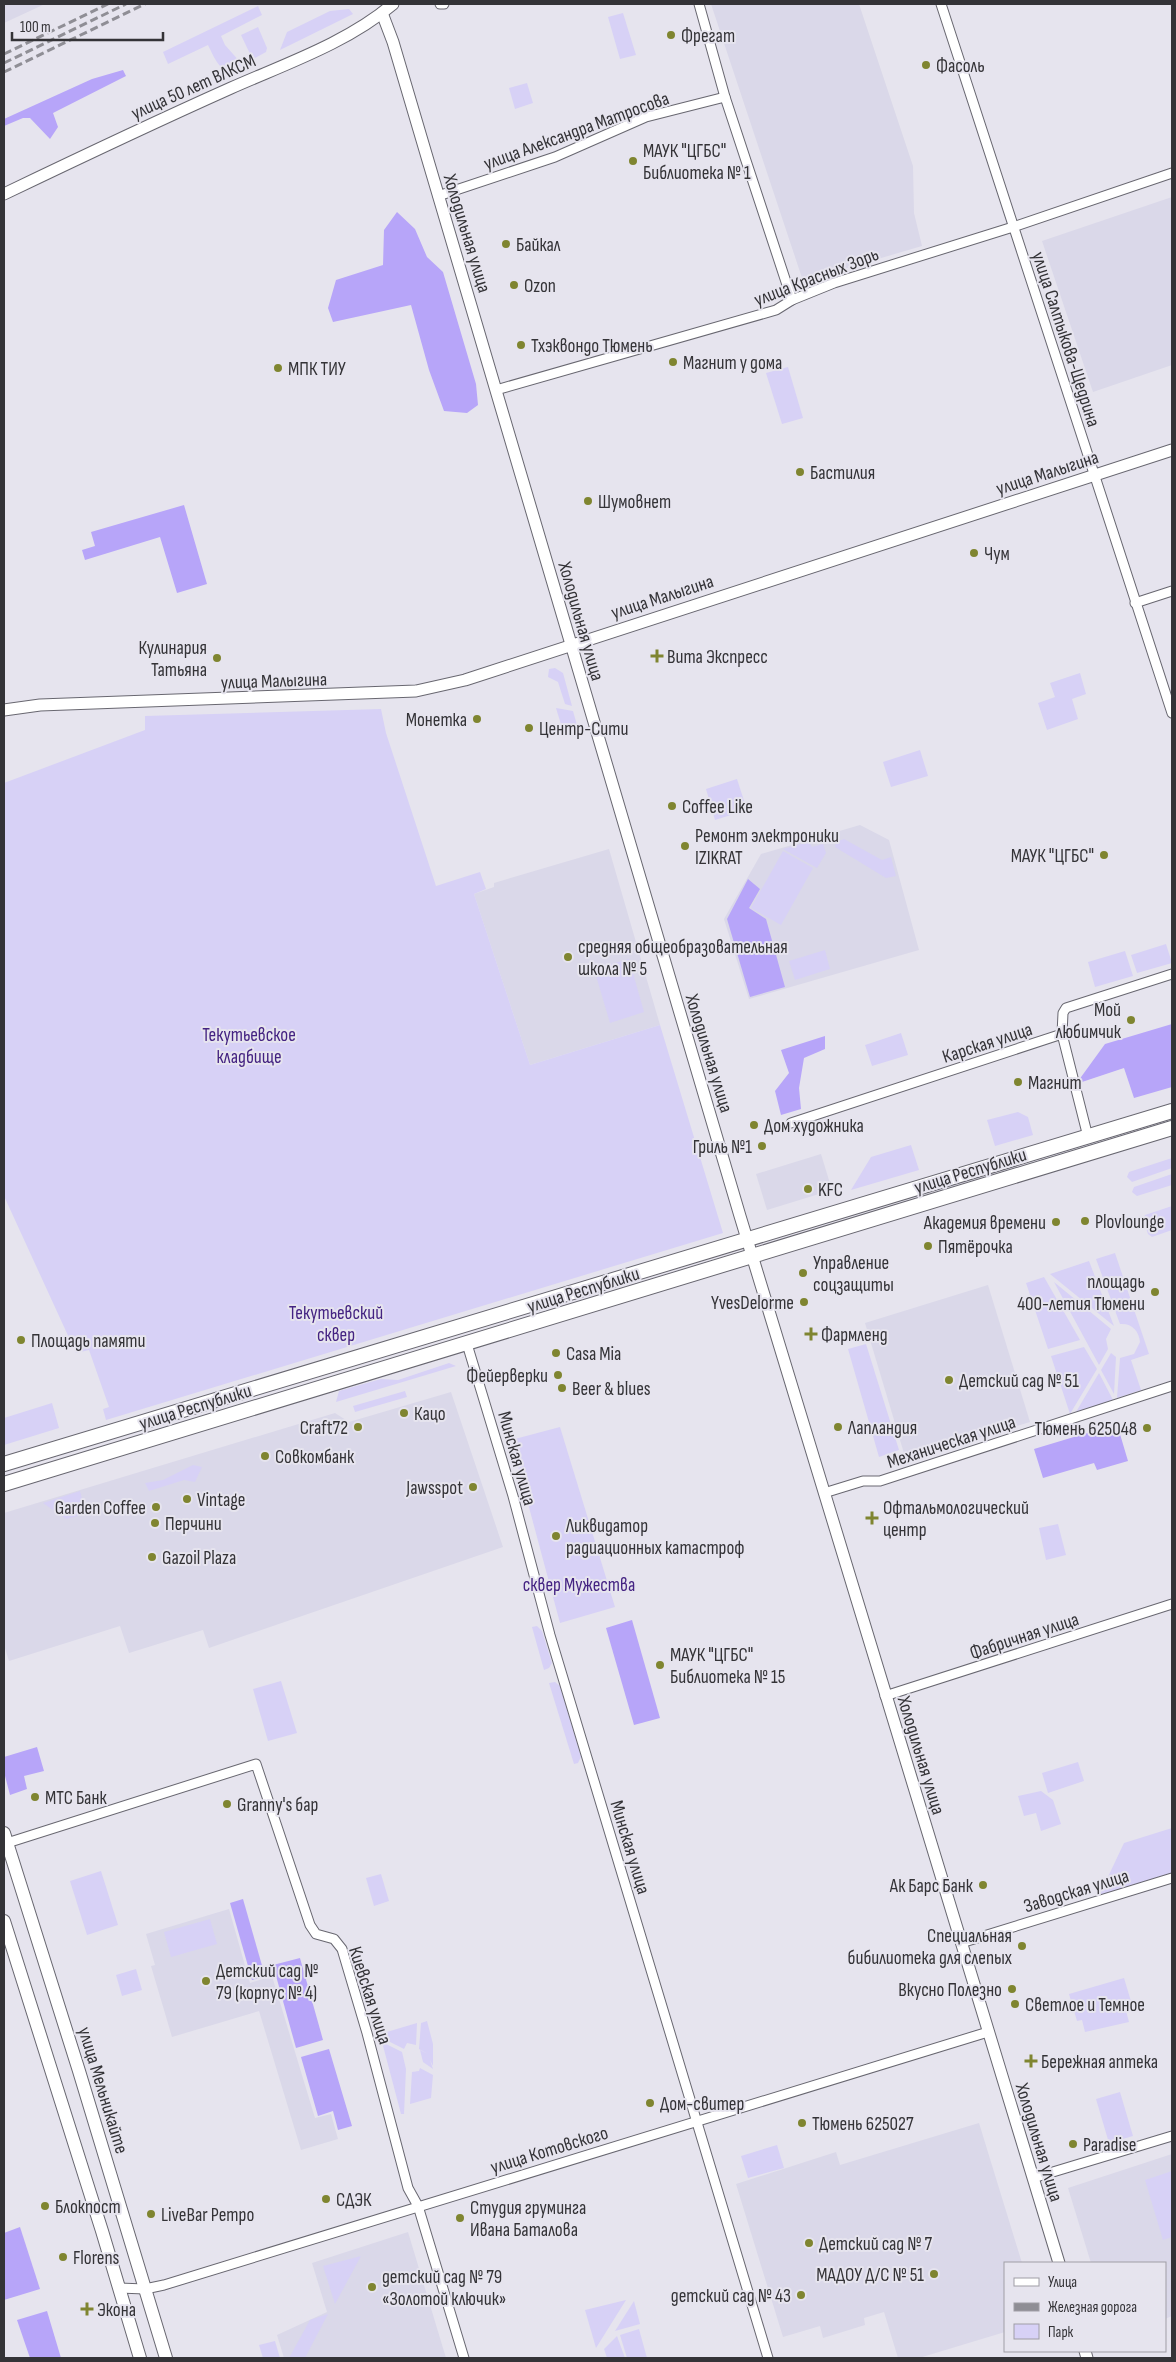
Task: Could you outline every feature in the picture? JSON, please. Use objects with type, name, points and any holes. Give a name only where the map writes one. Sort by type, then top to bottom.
[{"type":"main road","name":"улица Республики","points":[[4,1464],[1172,1111]]},
{"type":"main road","name":"улица Республики","points":[[4,1484],[1172,1128]]},
{"type":"main road","name":"улица Мельникайте","points":[[5,1838],[166,2358]]},
{"type":"main road","points":[[4,1921],[140,2358]]},
{"type":"street","name":"улица 50 лет ВЛКСМ","points":[[4,194],[123,137],[330,43],[382,13],[392,4]]},
{"type":"street","points":[[699,4],[725,97],[792,300]]},
{"type":"street","name":"улица Салтыкова-Щедрина","points":[[941,4],[1172,713]]},
{"type":"street","name":"Холодильная улица","points":[[382,13],[393,42],[747,1240],[1059,2262]]},
{"type":"street","name":"улица Александра Матросова","points":[[438,196],[555,157],[646,118],[725,97]]},
{"type":"street","name":"улица Красных Зорь","points":[[496,390],[745,320],[776,310],[792,300],[834,282],[1013,227],[1172,173]]},
{"type":"street","name":"улица Малыгина","points":[[4,710],[66,704],[416,691],[465,680],[570,644],[1172,450]]},
{"type":"street","points":[[1136,603],[1172,591]]},
{"type":"street","name":"Карская улица","points":[[791,1123],[1062,1034],[1063,1013],[1066,1008],[1172,974]]},
{"type":"street","points":[[1062,1034],[1088,1137]]},
{"type":"street","name":"Минская улица","points":[[467,1344],[513,1496],[550,1635],[768,2358]]},
{"type":"street","name":"Механическая улица","points":[[824,1493],[863,1481],[880,1481],[1172,1386]]},
{"type":"street","name":"Фабричная улица","points":[[885,1696],[1172,1604]]},
{"type":"street","name":"Киевская улица","points":[[5,1838],[256,1764],[310,1925],[316,1934],[334,1939],[342,1949],[367,2033],[408,2188],[418,2206],[464,2358]]},
{"type":"street","name":"Заводская улица","points":[[961,1943],[1172,1878]]},
{"type":"street","name":"улица Котовского","points":[[119,2288],[145,2289],[988,2032]]},
{"type":"street","points":[[1033,2178],[1172,2136]]},
{"type":"shaded area","points":[[4,4],[45,4],[4,23]]},
{"type":"shaded area","points":[[711,4],[859,4],[913,166],[914,213],[922,246],[803,281]]},
{"type":"shaded area","points":[[123,70],[126,76],[53,113],[58,127],[50,139],[30,118],[23,118],[4,126],[4,119],[92,79]]},
{"type":"shaded area","points":[[1172,197],[1172,365],[1093,392],[1042,241]]},
{"type":"shaded area","points":[[397,212],[415,229],[427,257],[443,272],[476,384],[478,405],[467,413],[444,411],[429,370],[411,305],[333,322],[328,308],[336,280],[383,265],[384,230]]},
{"type":"shaded area","points":[[184,505],[207,584],[177,593],[160,537],[85,560],[82,550],[95,546],[91,532]]},
{"type":"shaded area","points":[[860,825],[889,840],[919,950],[749,999],[724,919],[761,854]]},
{"type":"shaded area","name":"средняя общеобразовательная школа № 5","points":[[609,849],[660,1025],[530,1065],[474,894],[494,887],[494,883]]},
{"type":"shaded area","points":[[748,879],[760,889],[749,908],[766,919],[785,987],[750,997],[727,919]]},
{"type":"shaded area","points":[[1172,1024],[1172,1087],[1134,1098],[1124,1068],[1076,1084],[1105,1044]]},
{"type":"shaded area","points":[[825,1036],[825,1049],[804,1058],[799,1088],[801,1109],[781,1115],[775,1091],[789,1073],[781,1050]]},
{"type":"shaded area","points":[[821,1154],[832,1190],[767,1210],[756,1174]]},
{"type":"shaded area","name":"Детский сад № 51","points":[[988,1285],[1030,1422],[906,1460],[865,1323]]},
{"type":"shaded area","points":[[451,1392],[503,1547],[209,1648],[203,1630],[129,1653],[120,1626],[9,1661],[4,1645],[4,1513],[335,1413],[349,1422]]},
{"type":"shaded area","points":[[1117,1424],[1128,1461],[1097,1470],[1094,1463],[1043,1478],[1034,1449]]},
{"type":"shaded area","points":[[632,1620],[660,1718],[634,1725],[606,1628]]},
{"type":"shaded area","points":[[37,1747],[44,1771],[24,1776],[27,1789],[10,1795],[4,1772],[4,1757]]},
{"type":"shaded area","points":[[243,1899],[265,1976],[252,1980],[230,1903]]},
{"type":"shaded area","points":[[229,1909],[250,1983],[272,1976],[315,2118],[331,2114],[338,2139],[301,2150],[259,2011],[172,2037],[151,1966],[155,1965],[146,1934]]},
{"type":"shaded area","points":[[300,1958],[323,2040],[296,2048],[273,1965]]},
{"type":"shaded area","points":[[329,2049],[352,2126],[338,2130],[333,2111],[318,2116],[301,2057]]},
{"type":"shaded area","points":[[979,2123],[1022,2262],[1004,2262],[1004,2332],[919,2358],[898,2358],[884,2312],[864,2318],[865,2325],[823,2338],[820,2326],[783,2337],[736,2184],[836,2152],[840,2165]]},
{"type":"shaded area","points":[[1172,2154],[1172,2316],[1166,2319],[1166,2262],[1091,2262],[1068,2188]]},
{"type":"shaded area","points":[[20,2227],[40,2289],[4,2300],[4,2233]]},
{"type":"shaded area","name":"детский сад № 79 «Золотой ключик»","points":[[408,2232],[446,2358],[284,2358],[277,2335],[327,2312],[312,2263]]},
{"type":"shaded area","points":[[47,2311],[61,2358],[30,2358],[17,2320]]},
{"type":"green space","points":[[258,6],[262,15],[221,36],[225,45],[241,63],[240,68],[228,70],[223,68],[216,61],[208,45],[168,64],[163,52]]},
{"type":"green space","points":[[349,9],[353,14],[280,50],[287,32],[330,11]]},
{"type":"green space","points":[[623,13],[636,55],[620,59],[608,17]]},
{"type":"green space","points":[[258,27],[267,48],[266,52],[255,58],[251,56],[241,35]]},
{"type":"green space","points":[[527,83],[533,103],[515,109],[509,88]]},
{"type":"green space","points":[[788,367],[803,418],[782,424],[766,373]]},
{"type":"green space","points":[[555,668],[563,673],[572,706],[565,704],[558,682],[548,677],[549,669]]},
{"type":"green space","points":[[1080,673],[1086,694],[1072,699],[1078,719],[1047,730],[1038,703],[1055,697],[1050,683]]},
{"type":"green space","points":[[556,708],[573,711],[577,725],[563,731]]},
{"type":"green space","name":"Текутьевское кладбище","points":[[381,709],[386,733],[436,886],[480,872],[486,889],[474,894],[530,1065],[660,1025],[723,1233],[106,1420],[103,1409],[109,1407],[89,1350],[76,1353],[4,1196],[4,783],[145,730],[145,716]]},
{"type":"green space","points":[[920,750],[928,776],[891,787],[883,762]]},
{"type":"green space","points":[[737,779],[747,810],[715,820],[706,789]]},
{"type":"green space","points":[[844,839],[882,860],[891,857],[896,876],[886,878],[835,847],[836,842]]},
{"type":"green space","points":[[809,842],[812,847],[823,844],[826,853],[817,868],[783,849]]},
{"type":"green space","points":[[783,851],[813,868],[781,925],[751,908]]},
{"type":"green space","points":[[1166,944],[1172,963],[1137,973],[1131,955]]},
{"type":"green space","points":[[825,950],[830,969],[795,980],[789,961]]},
{"type":"green space","points":[[1125,951],[1133,976],[1095,987],[1088,962]]},
{"type":"green space","points":[[629,959],[644,1012],[610,1023],[594,969]]},
{"type":"green space","points":[[901,1033],[908,1055],[872,1066],[865,1045]]},
{"type":"green space","points":[[1018,1112],[1028,1117],[1033,1135],[995,1146],[987,1120]]},
{"type":"green space","points":[[911,1145],[919,1170],[851,1190],[871,1157]]},
{"type":"green space","points":[[1172,1158],[1172,1168],[1132,1182],[1127,1177],[1129,1172]]},
{"type":"green space","points":[[1172,1174],[1172,1185],[1137,1196],[1132,1192],[1134,1187]]},
{"type":"green space","points":[[1172,1206],[1172,1230],[1152,1237],[1148,1234],[1143,1219],[1145,1215]]},
{"type":"green space","points":[[1115,1253],[1149,1354],[1131,1360],[1141,1390],[1117,1398],[1120,1358],[1134,1354],[1140,1342],[1138,1334],[1131,1326],[1120,1324],[1096,1259]]},
{"type":"green space","points":[[1089,1261],[1114,1326],[1050,1274]]},
{"type":"green space","points":[[1044,1277],[1080,1340],[1048,1349],[1026,1283]]},
{"type":"green space","points":[[1054,1282],[1111,1329],[1106,1339],[1108,1349],[1099,1365]]},
{"type":"green space","points":[[866,1344],[899,1450],[879,1457],[848,1349]]},
{"type":"green space","points":[[1084,1347],[1097,1369],[1070,1414],[1051,1356]]},
{"type":"green space","points":[[1111,1353],[1116,1357],[1114,1394],[1101,1370]]},
{"type":"green space","points":[[449,1363],[456,1366],[336,1402],[339,1391],[381,1379],[398,1380]]},
{"type":"green space","points":[[1099,1373],[1113,1400],[1076,1412]]},
{"type":"green space","points":[[405,1391],[407,1397],[355,1412],[353,1406]]},
{"type":"green space","points":[[52,1403],[59,1428],[4,1445],[4,1418]]},
{"type":"green space","name":"сквер Мужества","points":[[560,1427],[615,1607],[560,1623],[511,1440]]},
{"type":"green space","points":[[193,1465],[202,1467],[195,1482],[184,1480],[149,1491],[145,1483],[163,1480]]},
{"type":"green space","points":[[80,1491],[86,1514],[66,1519],[43,1503]]},
{"type":"green space","points":[[1058,1524],[1066,1555],[1046,1560],[1039,1528]]},
{"type":"green space","points":[[537,1626],[542,1631],[552,1663],[549,1668],[544,1670],[532,1627]]},
{"type":"green space","points":[[281,1681],[297,1733],[268,1741],[253,1689]]},
{"type":"green space","points":[[555,1682],[560,1686],[581,1757],[578,1763],[574,1764],[549,1683]]},
{"type":"green space","points":[[1078,1762],[1084,1781],[1048,1793],[1042,1773]]},
{"type":"green space","points":[[1041,1791],[1053,1800],[1061,1824],[1041,1831],[1036,1813],[1024,1816],[1018,1796]]},
{"type":"green space","points":[[1172,1828],[1172,1876],[1098,1898],[1124,1843]]},
{"type":"green space","points":[[101,1871],[118,1925],[87,1935],[70,1881]]},
{"type":"green space","points":[[381,1874],[389,1901],[374,1906],[366,1878]]},
{"type":"green space","points":[[210,1919],[217,1944],[171,1957],[164,1932]]},
{"type":"green space","points":[[136,1969],[142,1990],[122,1996],[116,1975]]},
{"type":"green space","points":[[1124,1978],[1133,2008],[1126,2011],[1129,2022],[1085,2032],[1082,2020],[1077,2021],[1069,1994]]},
{"type":"green space","points":[[427,2021],[433,2044],[433,2066],[430,2060],[433,2069],[423,2062],[420,2050],[428,2054],[419,2049],[421,2023]]},
{"type":"green space","points":[[417,2023],[416,2045],[407,2043],[404,2049],[382,2038],[380,2034]]},
{"type":"green space","points":[[382,2042],[402,2052],[406,2069],[404,2114],[401,2114]]},
{"type":"green space","points":[[420,2068],[433,2075],[431,2098],[410,2104],[412,2072],[419,2071]]},
{"type":"green space","points":[[1120,2092],[1133,2136],[1109,2143],[1096,2099]]},
{"type":"green space","points":[[777,2145],[784,2168],[748,2178],[741,2156]]},
{"type":"green space","points":[[1172,2171],[1172,2237],[1163,2240],[1145,2180]]},
{"type":"green space","points":[[361,2256],[335,2304],[323,2266]]},
{"type":"green space","points":[[626,2300],[596,2348],[585,2310]]},
{"type":"green space","points":[[634,2301],[640,2324],[615,2331]]},
{"type":"green space","points":[[328,2314],[305,2358],[289,2358],[310,2320]]},
{"type":"green space","points":[[639,2329],[647,2358],[627,2358],[620,2335]]},
{"type":"green space","points":[[617,2336],[625,2358],[607,2358],[604,2349]]},
{"type":"green space","points":[[275,2341],[280,2358],[263,2358],[259,2345]]},
{"type":"railway","points":[[4,54],[108,4]]},
{"type":"railway","points":[[4,63],[126,4]]},
{"type":"railway","points":[[4,72],[145,4]]},
{"type":"place","name":"Фрегат","points":[[671,35]]},
{"type":"place","name":"Фасоль","points":[[926,65]]},
{"type":"place","name":"МАУК \"ЦГБС\" Библиотека № 1","points":[[633,161]]},
{"type":"place","name":"Байкал","points":[[506,244]]},
{"type":"place","name":"Ozon","points":[[514,285]]},
{"type":"place","name":"Тхэквондо Тюмень","points":[[521,345]]},
{"type":"place","name":"Магнит у дома","points":[[673,362]]},
{"type":"place","name":"МПК ТИУ","points":[[278,368]]},
{"type":"place","name":"Бастилия","points":[[800,472]]},
{"type":"place","name":"Шумовнет","points":[[588,501]]},
{"type":"place","name":"Чум","points":[[974,553]]},
{"type":"place","name":"Вита Экспресс","points":[[657,656]]},
{"type":"place","name":"Кулинария Татьяна","points":[[217,658]]},
{"type":"place","name":"Монетка","points":[[477,719]]},
{"type":"place","name":"Центр-Сити","points":[[529,728]]},
{"type":"place","name":"Coffee Like","points":[[672,806]]},
{"type":"place","name":"Ремонт электроники IZIKRAT","points":[[685,846]]},
{"type":"place","name":"МАУК \"ЦГБС\"","points":[[1104,855]]},
{"type":"place","name":"средняя общеобразовательная школа № 5","points":[[568,957]]},
{"type":"place","name":"Мой любимчик","points":[[1131,1020]]},
{"type":"place","name":"Магнит","points":[[1018,1082]]},
{"type":"place","name":"Дом художника","points":[[754,1125]]},
{"type":"place","name":"Гриль №1","points":[[762,1146]]},
{"type":"place","name":"KFC","points":[[808,1189]]},
{"type":"place","name":"Plovlounge","points":[[1085,1221]]},
{"type":"place","name":"Академия времени","points":[[1056,1222]]},
{"type":"place","name":"Пятёрочка","points":[[928,1246]]},
{"type":"place","name":"Управление соцзащиты","points":[[803,1273]]},
{"type":"place","name":"площадь 400-летия Тюмени","points":[[1155,1292]]},
{"type":"place","name":"YvesDelorme","points":[[804,1302]]},
{"type":"place","name":"Фармленд","points":[[811,1334]]},
{"type":"place","name":"Площадь памяти","points":[[21,1340]]},
{"type":"place","name":"Casa Mia","points":[[556,1353]]},
{"type":"place","name":"Фейерверки","points":[[558,1375]]},
{"type":"place","name":"Детский сад № 51","points":[[949,1380]]},
{"type":"place","name":"Beer & blues","points":[[562,1388]]},
{"type":"place","name":"Кацо","points":[[404,1413]]},
{"type":"place","name":"Craft72","points":[[358,1427]]},
{"type":"place","name":"Лапландия","points":[[838,1427]]},
{"type":"place","name":"Тюмень 625048","points":[[1147,1428]]},
{"type":"place","name":"Совкомбанк","points":[[265,1456]]},
{"type":"place","name":"Jawsspot","points":[[473,1487]]},
{"type":"place","name":"Vintage","points":[[187,1499]]},
{"type":"place","name":"Garden Coffee","points":[[156,1507]]},
{"type":"place","name":"Офтальмологический центр","points":[[872,1518]]},
{"type":"place","name":"Перчини","points":[[155,1523]]},
{"type":"place","name":"Ликвидатор радиационных катастроф","points":[[556,1536]]},
{"type":"place","name":"Gazoil Plaza","points":[[152,1557]]},
{"type":"place","name":"МАУК \"ЦГБС\" Библиотека № 15","points":[[660,1665]]},
{"type":"place","name":"МТС Банк","points":[[35,1797]]},
{"type":"place","name":"Granny's бар","points":[[227,1804]]},
{"type":"place","name":"Ак Барс Банк","points":[[983,1885]]},
{"type":"place","name":"Специальная бибилиотека для слепых","points":[[1022,1946]]},
{"type":"place","name":"Детский сад № 79 (корпус № 4)","points":[[206,1981]]},
{"type":"place","name":"Вкусно Полезно","points":[[1012,1989]]},
{"type":"place","name":"Светлое и Темное","points":[[1015,2004]]},
{"type":"place","name":"Бережная аптека","points":[[1031,2061]]},
{"type":"place","name":"Дом-свитер","points":[[650,2103]]},
{"type":"place","name":"Тюмень 625027","points":[[802,2123]]},
{"type":"place","name":"Paradise","points":[[1073,2144]]},
{"type":"place","name":"СДЭК","points":[[326,2199]]},
{"type":"place","name":"Блокпост","points":[[45,2206]]},
{"type":"place","name":"LiveBar Ретро","points":[[151,2214]]},
{"type":"place","name":"Студия груминга Ивана Баталова","points":[[460,2218]]},
{"type":"place","name":"Детский сад № 7","points":[[809,2243]]},
{"type":"place","name":"Florens","points":[[63,2257]]},
{"type":"place","name":"МАДОУ Д/С № 51","points":[[934,2274]]},
{"type":"place","name":"детский сад № 79 «Золотой ключик»","points":[[372,2287]]},
{"type":"place","name":"детский сад № 43","points":[[801,2295]]},
{"type":"place","name":"Экона","points":[[87,2309]]},
{"type":"park label","name":"Текутьевский сквер","points":[[336,1323]]}]
